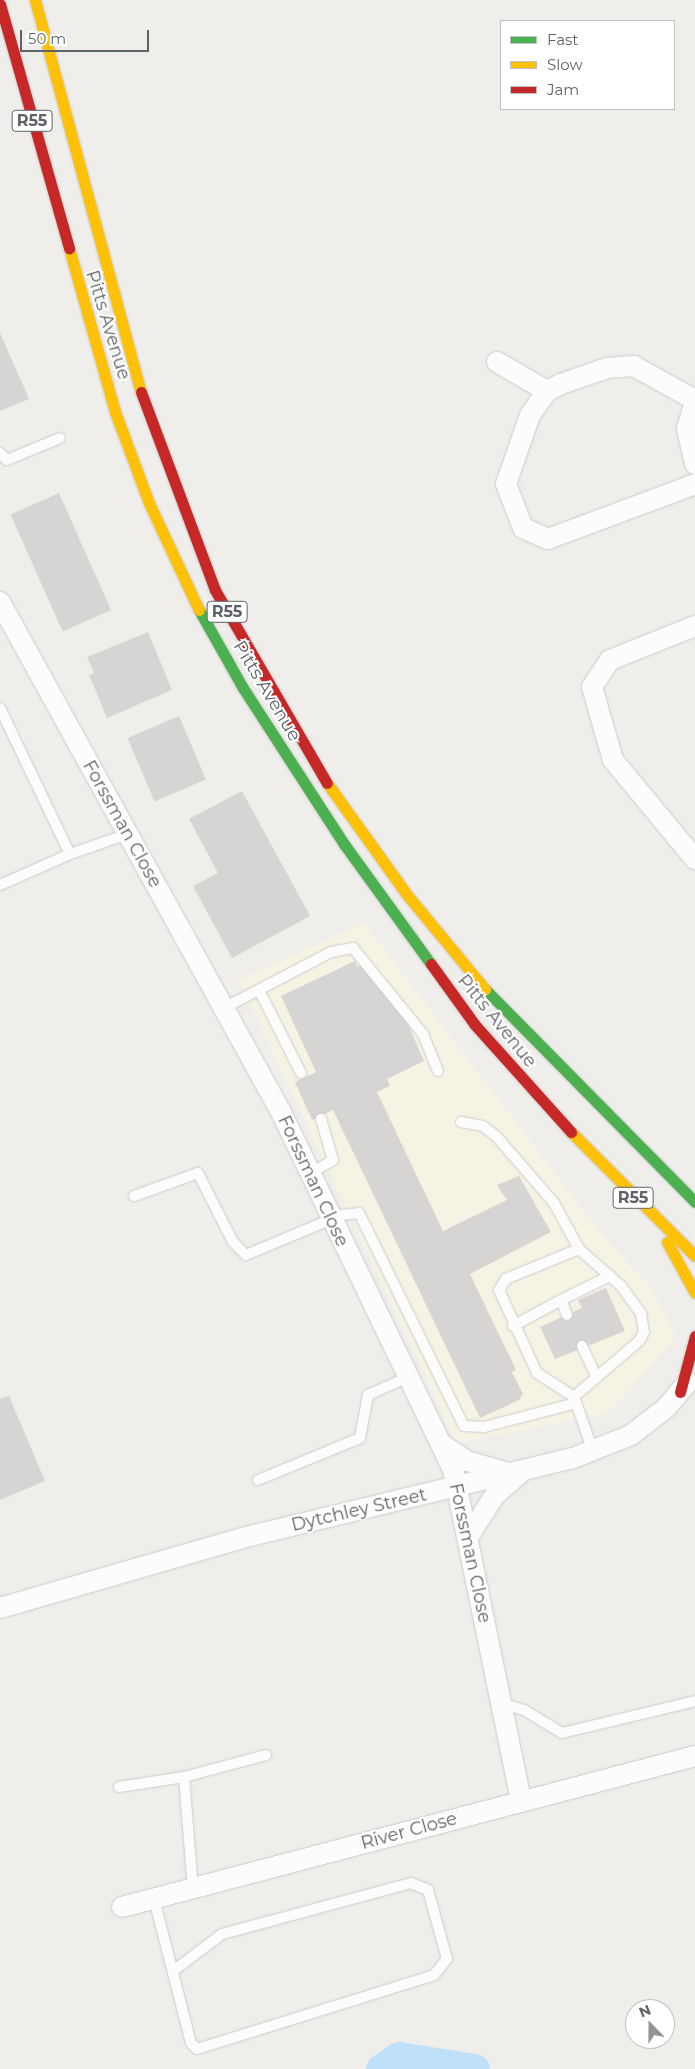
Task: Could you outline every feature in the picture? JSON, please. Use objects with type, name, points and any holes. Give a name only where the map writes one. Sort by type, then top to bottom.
[{"type":"main road","name":"Pitts Avenue","points":[[35,0],[144,404],[168,473],[215,590],[263,679],[325,780],[408,896],[491,996],[695,1202]]},
{"type":"main road","name":"Pitts Avenue","points":[[0,4],[116,412],[149,503],[197,606],[288,760],[414,943],[530,1090],[636,1202],[695,1256]]},
{"type":"main road","points":[[53,66],[55,20]]},
{"type":"main road","points":[[636,1202],[683,1264],[695,1293]]},
{"type":"main road","points":[[685,1392],[695,1336]]},
{"type":"street","points":[[496,362],[547,392]]},
{"type":"street","points":[[695,464],[687,429],[695,401],[647,370],[620,366],[547,392],[530,415],[507,473],[511,506],[529,534],[548,539],[561,536],[695,484]]},
{"type":"street","name":"Forssman Close","points":[[0,602],[224,1008],[309,1174],[441,1444],[458,1487],[521,1802]]},
{"type":"street","points":[[695,626],[610,660],[592,687],[613,760],[695,859]]},
{"type":"street","name":"Dytchley Street","points":[[0,1608],[242,1538],[458,1487],[593,1451],[631,1435],[685,1392],[695,1374]]},
{"type":"street","points":[[441,1444],[467,1461],[517,1472]]},
{"type":"street","points":[[468,1537],[495,1495],[517,1472]]},
{"type":"street","name":"River Close","points":[[122,1907],[695,1756]]},
{"type":"lane","points":[[2,459],[60,438]]},
{"type":"lane","points":[[0,708],[70,854]]},
{"type":"lane","points":[[0,886],[70,854],[128,834]]},
{"type":"lane","points":[[224,1008],[331,952],[353,948],[423,1034],[438,1070]]},
{"type":"lane","points":[[259,990],[301,1073]]},
{"type":"lane","points":[[309,1174],[334,1160],[321,1119]]},
{"type":"lane","points":[[134,1196],[198,1173],[233,1242],[246,1256],[354,1211],[364,1218],[464,1426],[484,1427],[576,1400],[644,1332],[640,1314],[610,1276],[578,1250],[554,1203],[496,1136],[483,1126],[461,1122]]},
{"type":"lane","points":[[578,1250],[502,1283],[500,1296],[512,1326],[537,1373],[576,1400],[593,1451]]},
{"type":"lane","points":[[512,1326],[610,1276]]},
{"type":"lane","points":[[561,1300],[567,1315]]},
{"type":"lane","points":[[582,1346],[597,1378]]},
{"type":"lane","points":[[258,1480],[360,1438],[368,1395],[408,1377]]},
{"type":"lane","points":[[501,1703],[524,1710],[562,1733],[695,1701]]},
{"type":"lane","points":[[119,1787],[184,1777],[266,1755]]},
{"type":"lane","points":[[184,1777],[193,1888]]},
{"type":"lane","points":[[154,1899],[191,2043],[204,2049],[434,1975],[447,1959],[428,1890],[411,1882],[222,1934],[173,1971]]},
{"type":"shaded area","points":[[364,923],[599,1231],[653,1290],[676,1337],[608,1413],[457,1443],[239,980]]},
{"type":"building","points":[[0,333],[29,399],[0,411]]},
{"type":"building","points":[[59,493],[111,610],[63,631],[11,515]]},
{"type":"building","points":[[148,632],[172,690],[107,718],[89,675],[94,673],[87,657]]},
{"type":"building","points":[[179,716],[206,780],[154,801],[127,738]]},
{"type":"building","points":[[242,791],[310,916],[232,958],[193,886],[218,873],[189,819]]},
{"type":"building","points":[[355,961],[357,967],[363,964],[403,1013],[424,1061],[387,1079],[390,1086],[377,1092],[443,1231],[507,1200],[497,1185],[519,1176],[551,1232],[470,1274],[516,1370],[512,1372],[523,1394],[519,1400],[480,1418],[333,1110],[312,1120],[295,1082],[316,1072],[281,996]]},
{"type":"building","points":[[606,1288],[625,1331],[555,1359],[540,1327],[582,1308],[578,1300]]},
{"type":"building","points":[[9,1396],[45,1481],[0,1500],[0,1399]]},
{"type":"waterway","points":[[381,2069],[399,2057],[474,2069]]},
{"type":"traffic: fast","points":[[199,610],[243,688],[344,844],[431,964]]},
{"type":"traffic: fast","points":[[485,989],[695,1202]]},
{"type":"traffic: slow","points":[[35,0],[141,392]]},
{"type":"traffic: slow","points":[[69,248],[115,412],[149,503],[199,610]]},
{"type":"traffic: slow","points":[[327,783],[408,896],[485,989]]},
{"type":"traffic: slow","points":[[571,1132],[695,1256]]},
{"type":"traffic: slow","points":[[667,1242],[695,1293]]},
{"type":"traffic: jam","points":[[0,4],[69,248]]},
{"type":"traffic: jam","points":[[141,392],[215,590],[327,783]]},
{"type":"traffic: jam","points":[[431,964],[475,1025],[571,1132]]},
{"type":"traffic: jam","points":[[680,1392],[695,1336]]}]
